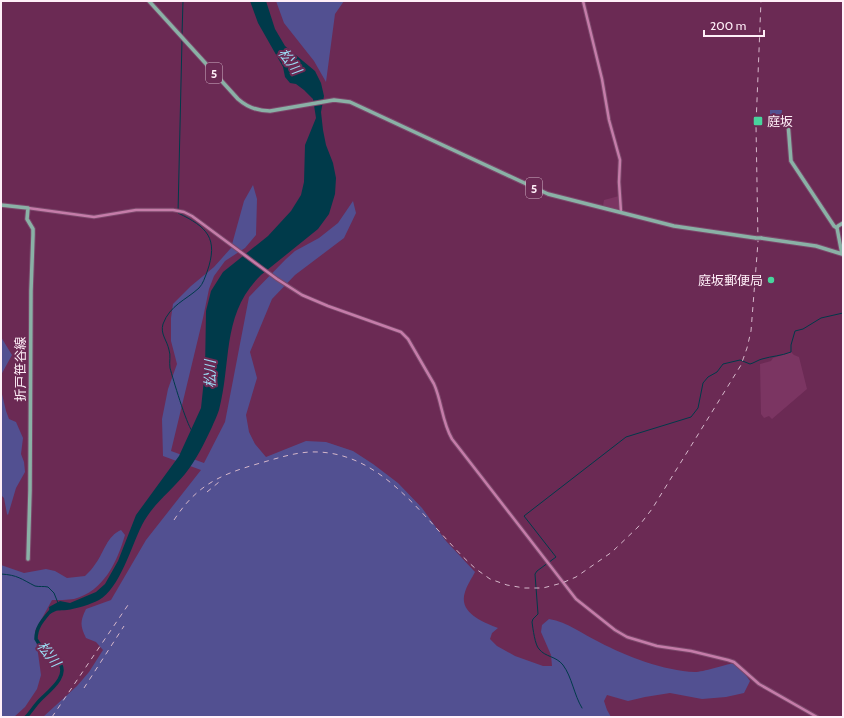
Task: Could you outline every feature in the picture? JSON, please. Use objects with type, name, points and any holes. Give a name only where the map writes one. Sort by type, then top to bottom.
[{"type":"main road","name":"5","points":[[149,1],[234,94],[245,105],[255,109],[268,111],[342,100],[355,103],[542,192],[674,226],[816,246],[843,254]]},
{"type":"main road","points":[[772,123],[788,123],[791,161],[837,228],[843,254]]},
{"type":"main road","points":[[1,205],[28,208]]},
{"type":"main road","name":"折戸笹谷線","points":[[28,208],[27,219],[33,229],[30,291],[28,559]]},
{"type":"main road","points":[[837,228],[843,223]]},
{"type":"street","points":[[583,1],[602,79],[609,120],[620,160],[619,182],[621,212]]},
{"type":"street","points":[[28,208],[94,217],[136,210],[179,211],[192,216],[302,295],[328,306],[401,332],[405,336],[437,390],[446,427],[452,439],[571,593],[582,605],[614,630],[627,637],[662,648],[691,651],[734,662],[759,684],[817,717]]},
{"type":"shaded area","points":[[276,1],[344,1],[335,14],[326,82],[314,61],[284,23]]},
{"type":"shaded area","points":[[770,110],[782,110],[781,122],[772,123],[772,120],[770,120]]},
{"type":"shaded area","points":[[253,185],[257,199],[256,235],[245,248],[225,261],[214,276],[209,289],[171,451],[204,463],[225,422],[249,297],[295,251],[319,238],[338,223],[353,201],[356,213],[344,238],[295,275],[272,299],[250,352],[257,378],[246,415],[249,432],[255,444],[266,457],[306,441],[326,442],[353,451],[398,483],[422,508],[446,541],[475,572],[465,592],[465,606],[473,616],[479,620],[498,628],[492,633],[490,639],[497,646],[515,656],[543,666],[552,666],[551,655],[541,632],[542,625],[549,619],[569,625],[593,639],[621,652],[658,666],[683,671],[699,672],[734,663],[741,668],[750,681],[744,693],[726,697],[702,699],[670,693],[628,701],[607,695],[604,701],[611,717],[43,717],[77,686],[89,672],[103,650],[96,642],[86,638],[84,634],[82,624],[86,609],[111,600],[146,540],[201,470],[163,456],[162,419],[168,389],[177,364],[171,341],[171,318],[173,304],[191,286],[214,267],[231,248],[244,201]]},
{"type":"shaded area","points":[[619,196],[620,208],[617,209],[603,206],[604,200]]},
{"type":"shaded area","points":[[1,337],[12,355],[1,375]]},
{"type":"shaded area","points":[[791,352],[799,357],[807,389],[772,419],[769,416],[764,418],[761,414],[760,364]]},
{"type":"shaded area","points":[[1,390],[9,419],[16,422],[23,438],[21,454],[25,472],[16,488],[8,515],[4,498],[1,495]]},
{"type":"shaded area","points":[[121,530],[125,535],[122,545],[108,574],[101,582],[94,589],[74,599],[52,600],[35,631],[41,675],[37,689],[25,707],[14,717],[1,717],[1,565],[24,573],[46,569],[55,571],[67,578],[85,576],[95,565],[112,536]]},
{"type":"water","points":[[250,1],[266,1],[275,29],[285,46],[315,71],[321,83],[324,96],[321,112],[323,130],[336,178],[335,194],[329,214],[318,229],[261,275],[248,290],[239,306],[234,322],[230,339],[223,392],[219,410],[212,427],[200,452],[189,469],[146,518],[119,577],[113,586],[96,602],[74,609],[57,611],[50,614],[49,607],[60,601],[70,603],[96,592],[105,584],[118,561],[136,515],[179,456],[201,408],[205,370],[206,311],[211,291],[223,272],[268,236],[291,211],[301,195],[304,182],[305,145],[316,118],[313,99],[296,84],[290,83],[285,77],[283,67],[258,23]]},
{"type":"waterway","points":[[182,35],[183,1]]},
{"type":"waterway","points":[[182,40],[178,213],[196,223],[203,229],[208,235],[212,250],[207,272],[202,285],[174,307],[166,317],[162,331],[170,352],[170,368],[183,410],[192,431]]},
{"type":"waterway","points":[[582,708],[569,675],[563,665],[557,660],[541,652],[535,641],[532,622],[538,614],[535,574],[556,557],[524,516],[626,437],[691,417],[698,408],[703,383],[708,377],[717,372],[723,364],[740,360],[750,364],[762,359],[791,352],[791,345],[795,331],[803,329],[821,318],[843,313]]},
{"type":"waterway","points":[[1,574],[16,576],[35,586],[48,587],[54,593],[58,603]]},
{"type":"waterway","name":"松川","points":[[26,717],[53,687],[62,672],[58,661],[43,649],[36,639],[39,626],[52,609]]},
{"type":"railway","points":[[174,520],[191,498],[210,483],[243,468],[277,458],[310,452],[337,454],[361,463],[383,476],[403,493],[458,552],[476,569],[490,579],[507,585],[524,588],[543,588],[562,583],[576,577],[612,552],[638,527],[652,509],[741,365],[747,348],[751,331],[758,242],[756,125],[761,1]]},
{"type":"railway","points":[[207,492],[219,482]]},
{"type":"railway","points":[[52,717],[128,605]]},
{"type":"railway","points":[[84,688],[124,626]]},
{"type":"place","name":"庭坂","points":[[758,121]]},
{"type":"place","name":"庭坂郵便局","points":[[771,280]]}]
